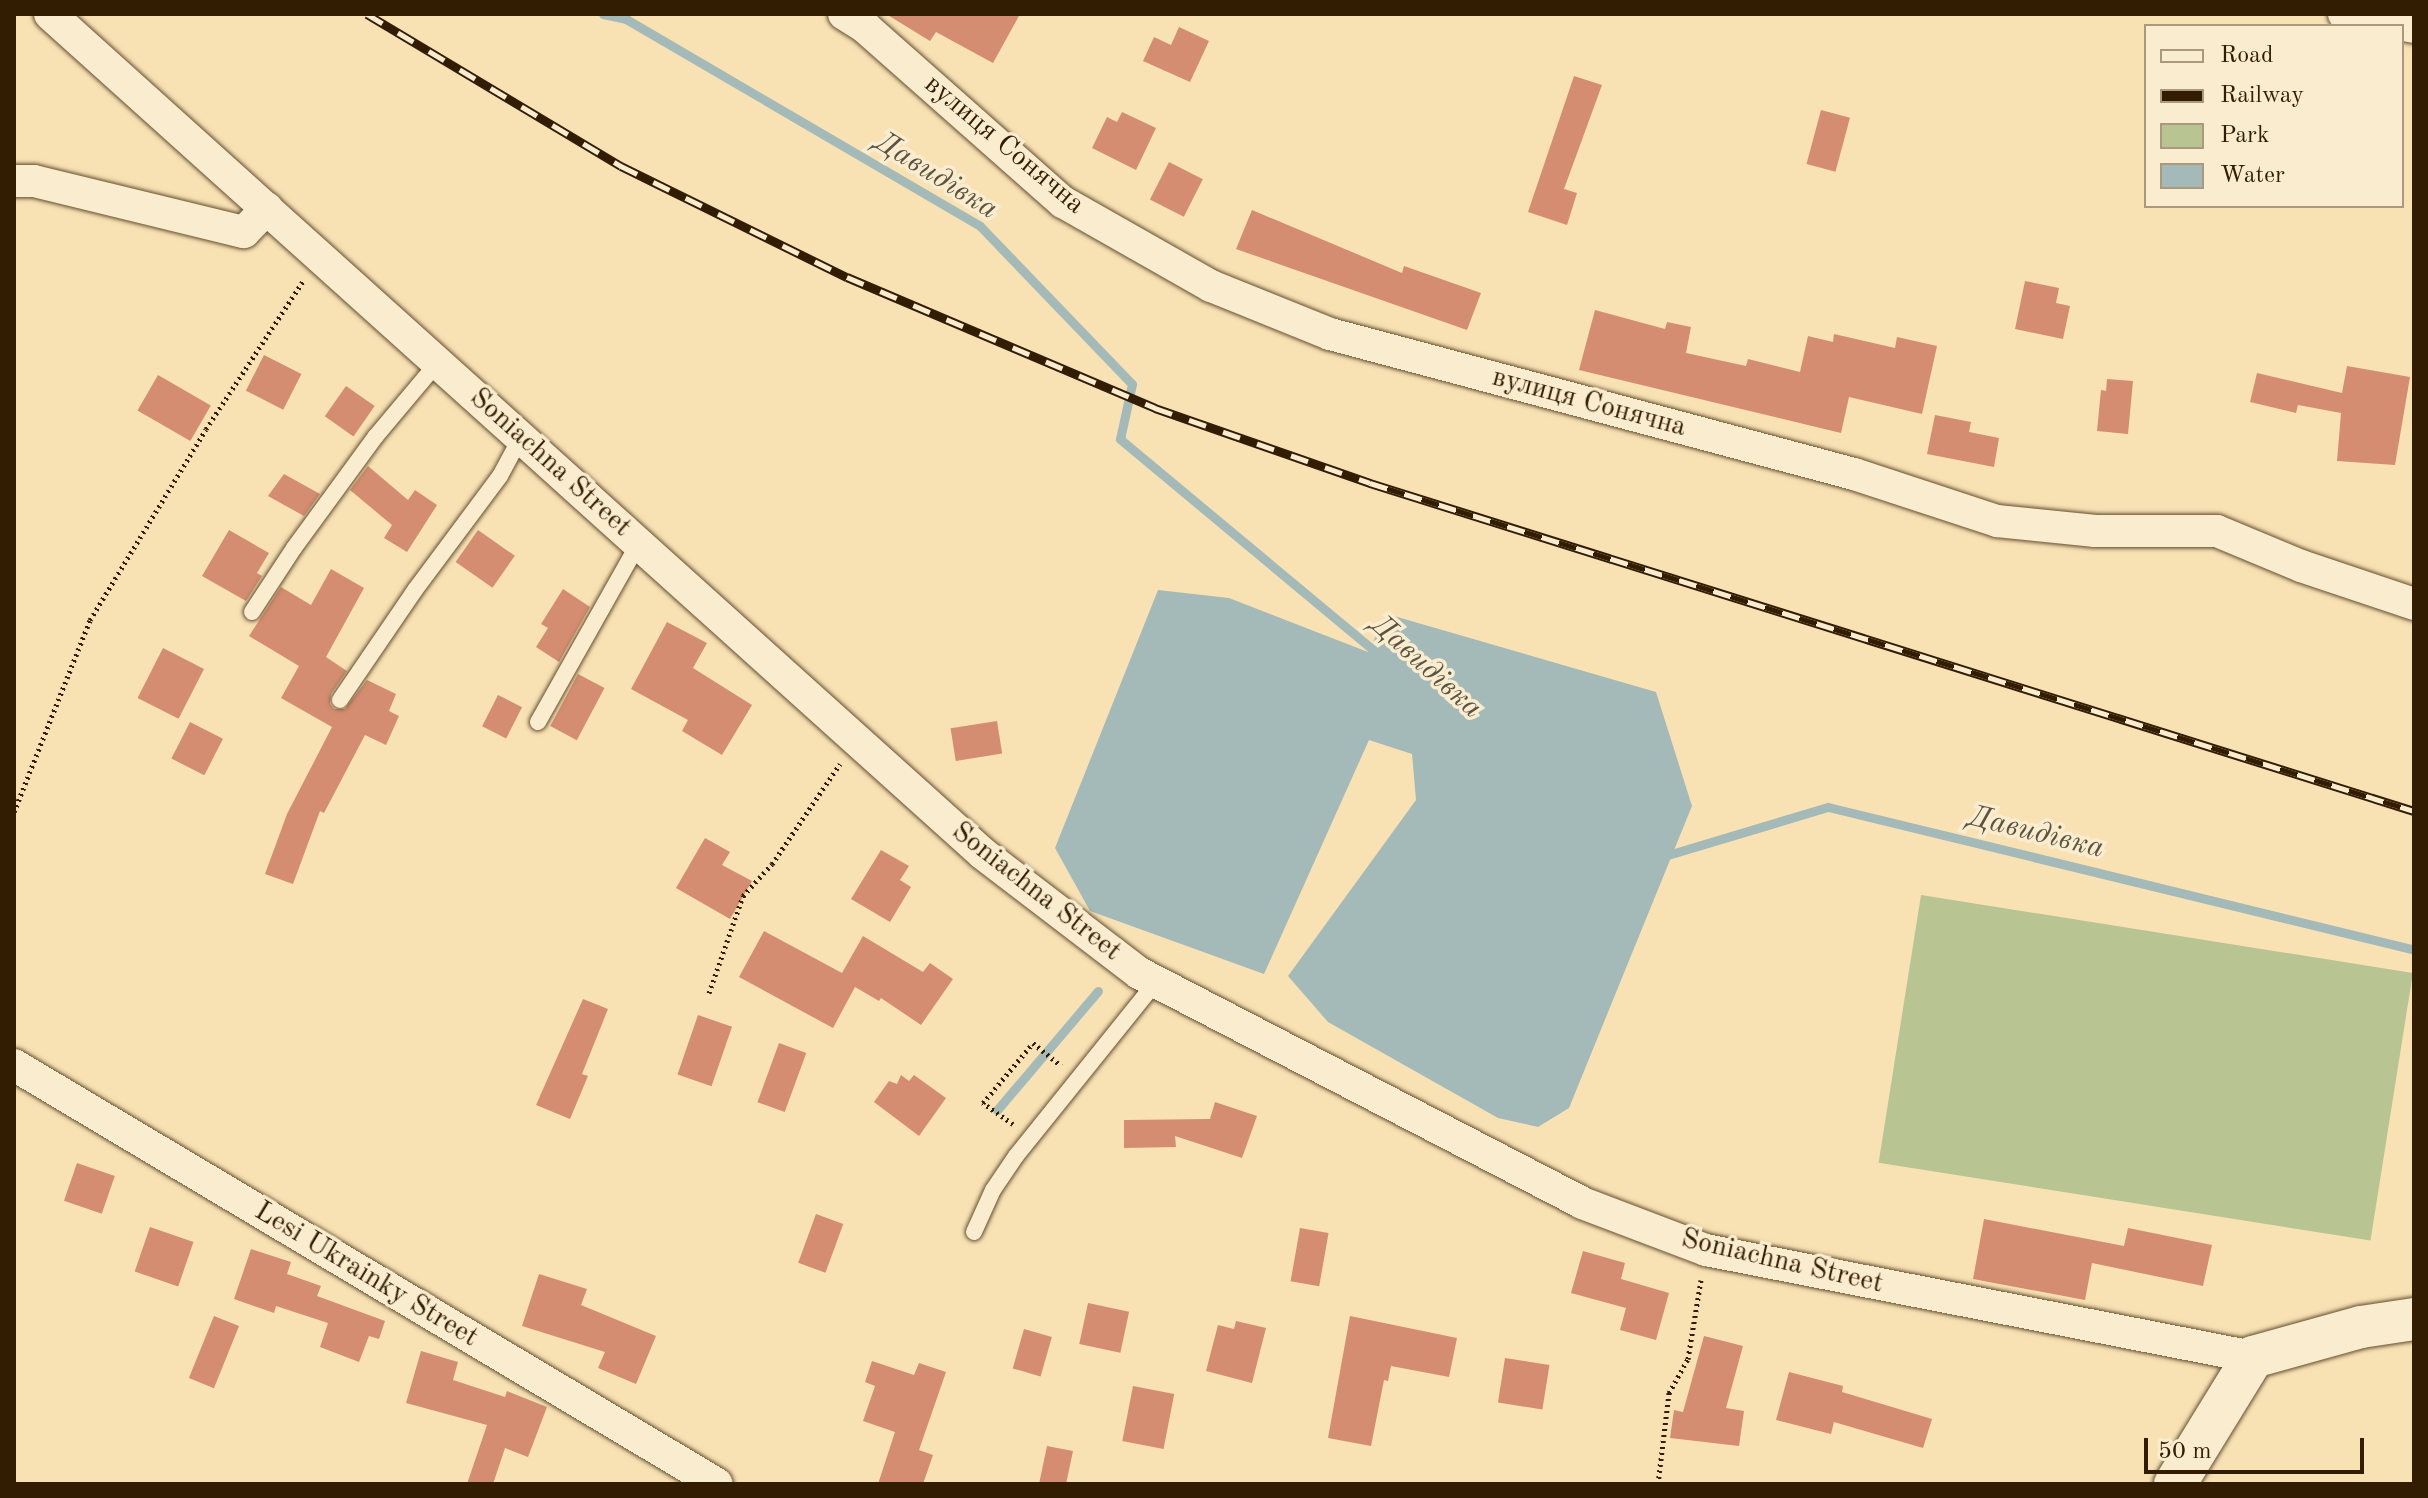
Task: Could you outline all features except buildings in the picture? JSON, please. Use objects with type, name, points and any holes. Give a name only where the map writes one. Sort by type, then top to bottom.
[{"type":"street","name":"Soniachna Street","points":[[50,14],[982,853],[1156,982],[1582,1203],[1706,1250],[2253,1357]]},
{"type":"street","name":"вулиця Сонячна","points":[[844,14],[866,28],[1063,202],[1211,286],[1330,334],[1854,474],[1997,521],[2095,531],[2217,531],[2301,566],[2414,604]]},
{"type":"street","points":[[2344,14],[2398,24]]},
{"type":"street","points":[[14,181],[47,184],[244,232],[267,208]]},
{"type":"street","name":"Lesi Ukrainky Street","points":[[14,1065],[717,1484]]},
{"type":"street","points":[[2189,1470],[2253,1357],[2361,1327],[2414,1319]]},
{"type":"lane","points":[[252,612],[294,548],[376,436],[438,362]]},
{"type":"lane","points":[[340,700],[500,476],[521,437]]},
{"type":"lane","points":[[538,722],[639,543]]},
{"type":"lane","points":[[974,1232],[993,1190],[1016,1156],[1156,982]]},
{"type":"path","points":[[14,812],[90,620],[206,429],[320,256]]},
{"type":"path","points":[[709,993],[743,896],[817,802],[856,739]]},
{"type":"path","points":[[1021,1115],[1011,1126],[983,1103],[1033,1043],[1061,1066]]},
{"type":"path","points":[[1053,1075],[1070,1054]]},
{"type":"path","points":[[1658,1484],[1669,1393],[1688,1359],[1706,1250]]},
{"type":"green space","points":[[1921,895],[2413,973],[2370,1241],[1879,1163]]},
{"type":"water","points":[[1158,590],[1229,598],[1368,652],[1387,614],[1656,692],[1692,806],[1569,1108],[1538,1127],[1498,1118],[1328,1022],[1288,976],[1416,800],[1412,754],[1369,740],[1264,974],[1090,911],[1055,848]]},
{"type":"waterway","name":"Давидівка","points":[[603,14],[626,19],[980,226],[1132,384],[1120,439],[1378,654]]},
{"type":"waterway","name":"Давидівка","points":[[1661,857],[1828,807],[2412,949]]},
{"type":"waterway","points":[[997,1110],[1098,991]]},
{"type":"railway","points":[[367,14],[621,166],[847,277],[1155,408],[1370,483],[2414,811]]}]
